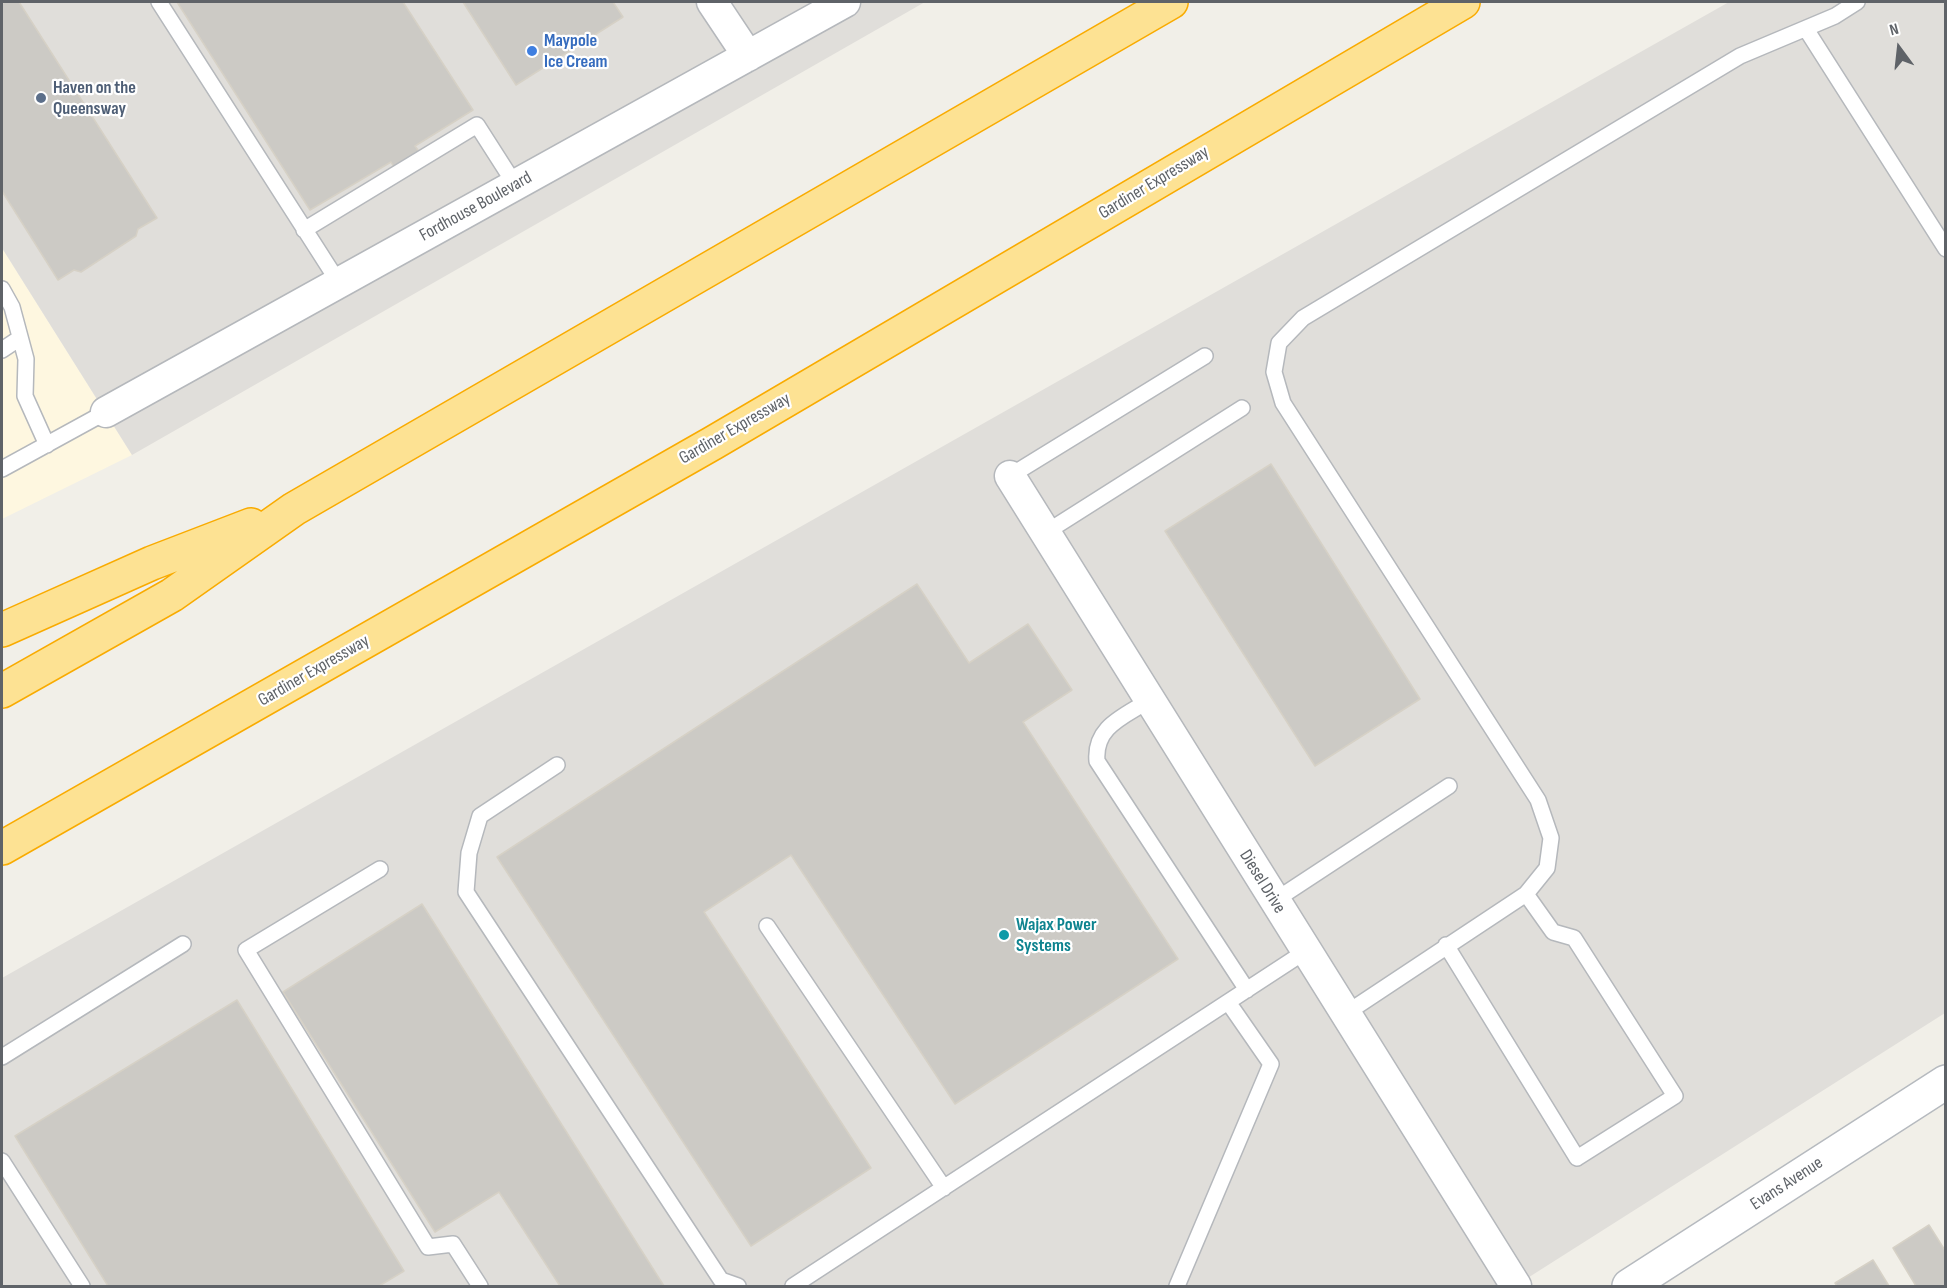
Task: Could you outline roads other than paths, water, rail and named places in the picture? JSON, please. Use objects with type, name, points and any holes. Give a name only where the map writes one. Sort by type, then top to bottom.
[{"type":"highway","points":[[2,691],[172,595],[294,508],[1171,2]]},
{"type":"highway","name":"Gardiner Expressway","points":[[2,848],[702,449],[1464,2]]},
{"type":"highway","points":[[2,630],[152,563],[294,508]]},
{"type":"main road","name":"Evans Avenue","points":[[1629,1287],[1946,1083]]},
{"type":"street","points":[[712,2],[748,57]]},
{"type":"street","name":"Fordhouse Boulevard","points":[[106,412],[845,2]]},
{"type":"street","name":"Diesel Drive","points":[[1010,476],[1148,701],[1516,1287]]},
{"type":"lane","points":[[159,2],[339,283]]},
{"type":"lane","points":[[1345,1014],[1526,894],[1547,868],[1551,838],[1538,800],[1283,403],[1274,372],[1279,343],[1303,318],[1740,56],[1835,16],[1857,2]]},
{"type":"lane","points":[[1806,29],[1946,249]]},
{"type":"lane","points":[[304,230],[477,125],[516,186]]},
{"type":"lane","points":[[2,289],[12,307],[26,359],[25,396],[47,445]]},
{"type":"lane","points":[[2,350],[20,338]]},
{"type":"lane","points":[[1010,476],[1205,356]]},
{"type":"lane","points":[[1045,533],[1242,408]]},
{"type":"lane","points":[[2,469],[106,412]]},
{"type":"lane","points":[[1148,701],[1104,730],[1096,746],[1097,761],[1247,990]]},
{"type":"lane","points":[[556,765],[480,816],[469,853],[465,892],[722,1280],[738,1287]]},
{"type":"lane","points":[[1274,901],[1449,786]]},
{"type":"lane","points":[[380,869],[246,950],[428,1247],[453,1244],[480,1287]]},
{"type":"lane","points":[[1446,945],[1577,1158],[1675,1096],[1574,938],[1553,932],[1526,894]]},
{"type":"lane","points":[[767,926],[944,1188]]},
{"type":"lane","points":[[2,1057],[183,944]]},
{"type":"lane","points":[[793,1287],[1306,951]]},
{"type":"lane","points":[[1177,1287],[1271,1064],[1228,1002]]},
{"type":"lane","points":[[2,1161],[82,1287]]},
{"type":"place","name":"Maypole Ice Cream","points":[[532,51]]},
{"type":"place","name":"Haven on the Queensway","points":[[41,98]]},
{"type":"place","name":"Wajax Power Systems","points":[[1004,935]]}]
